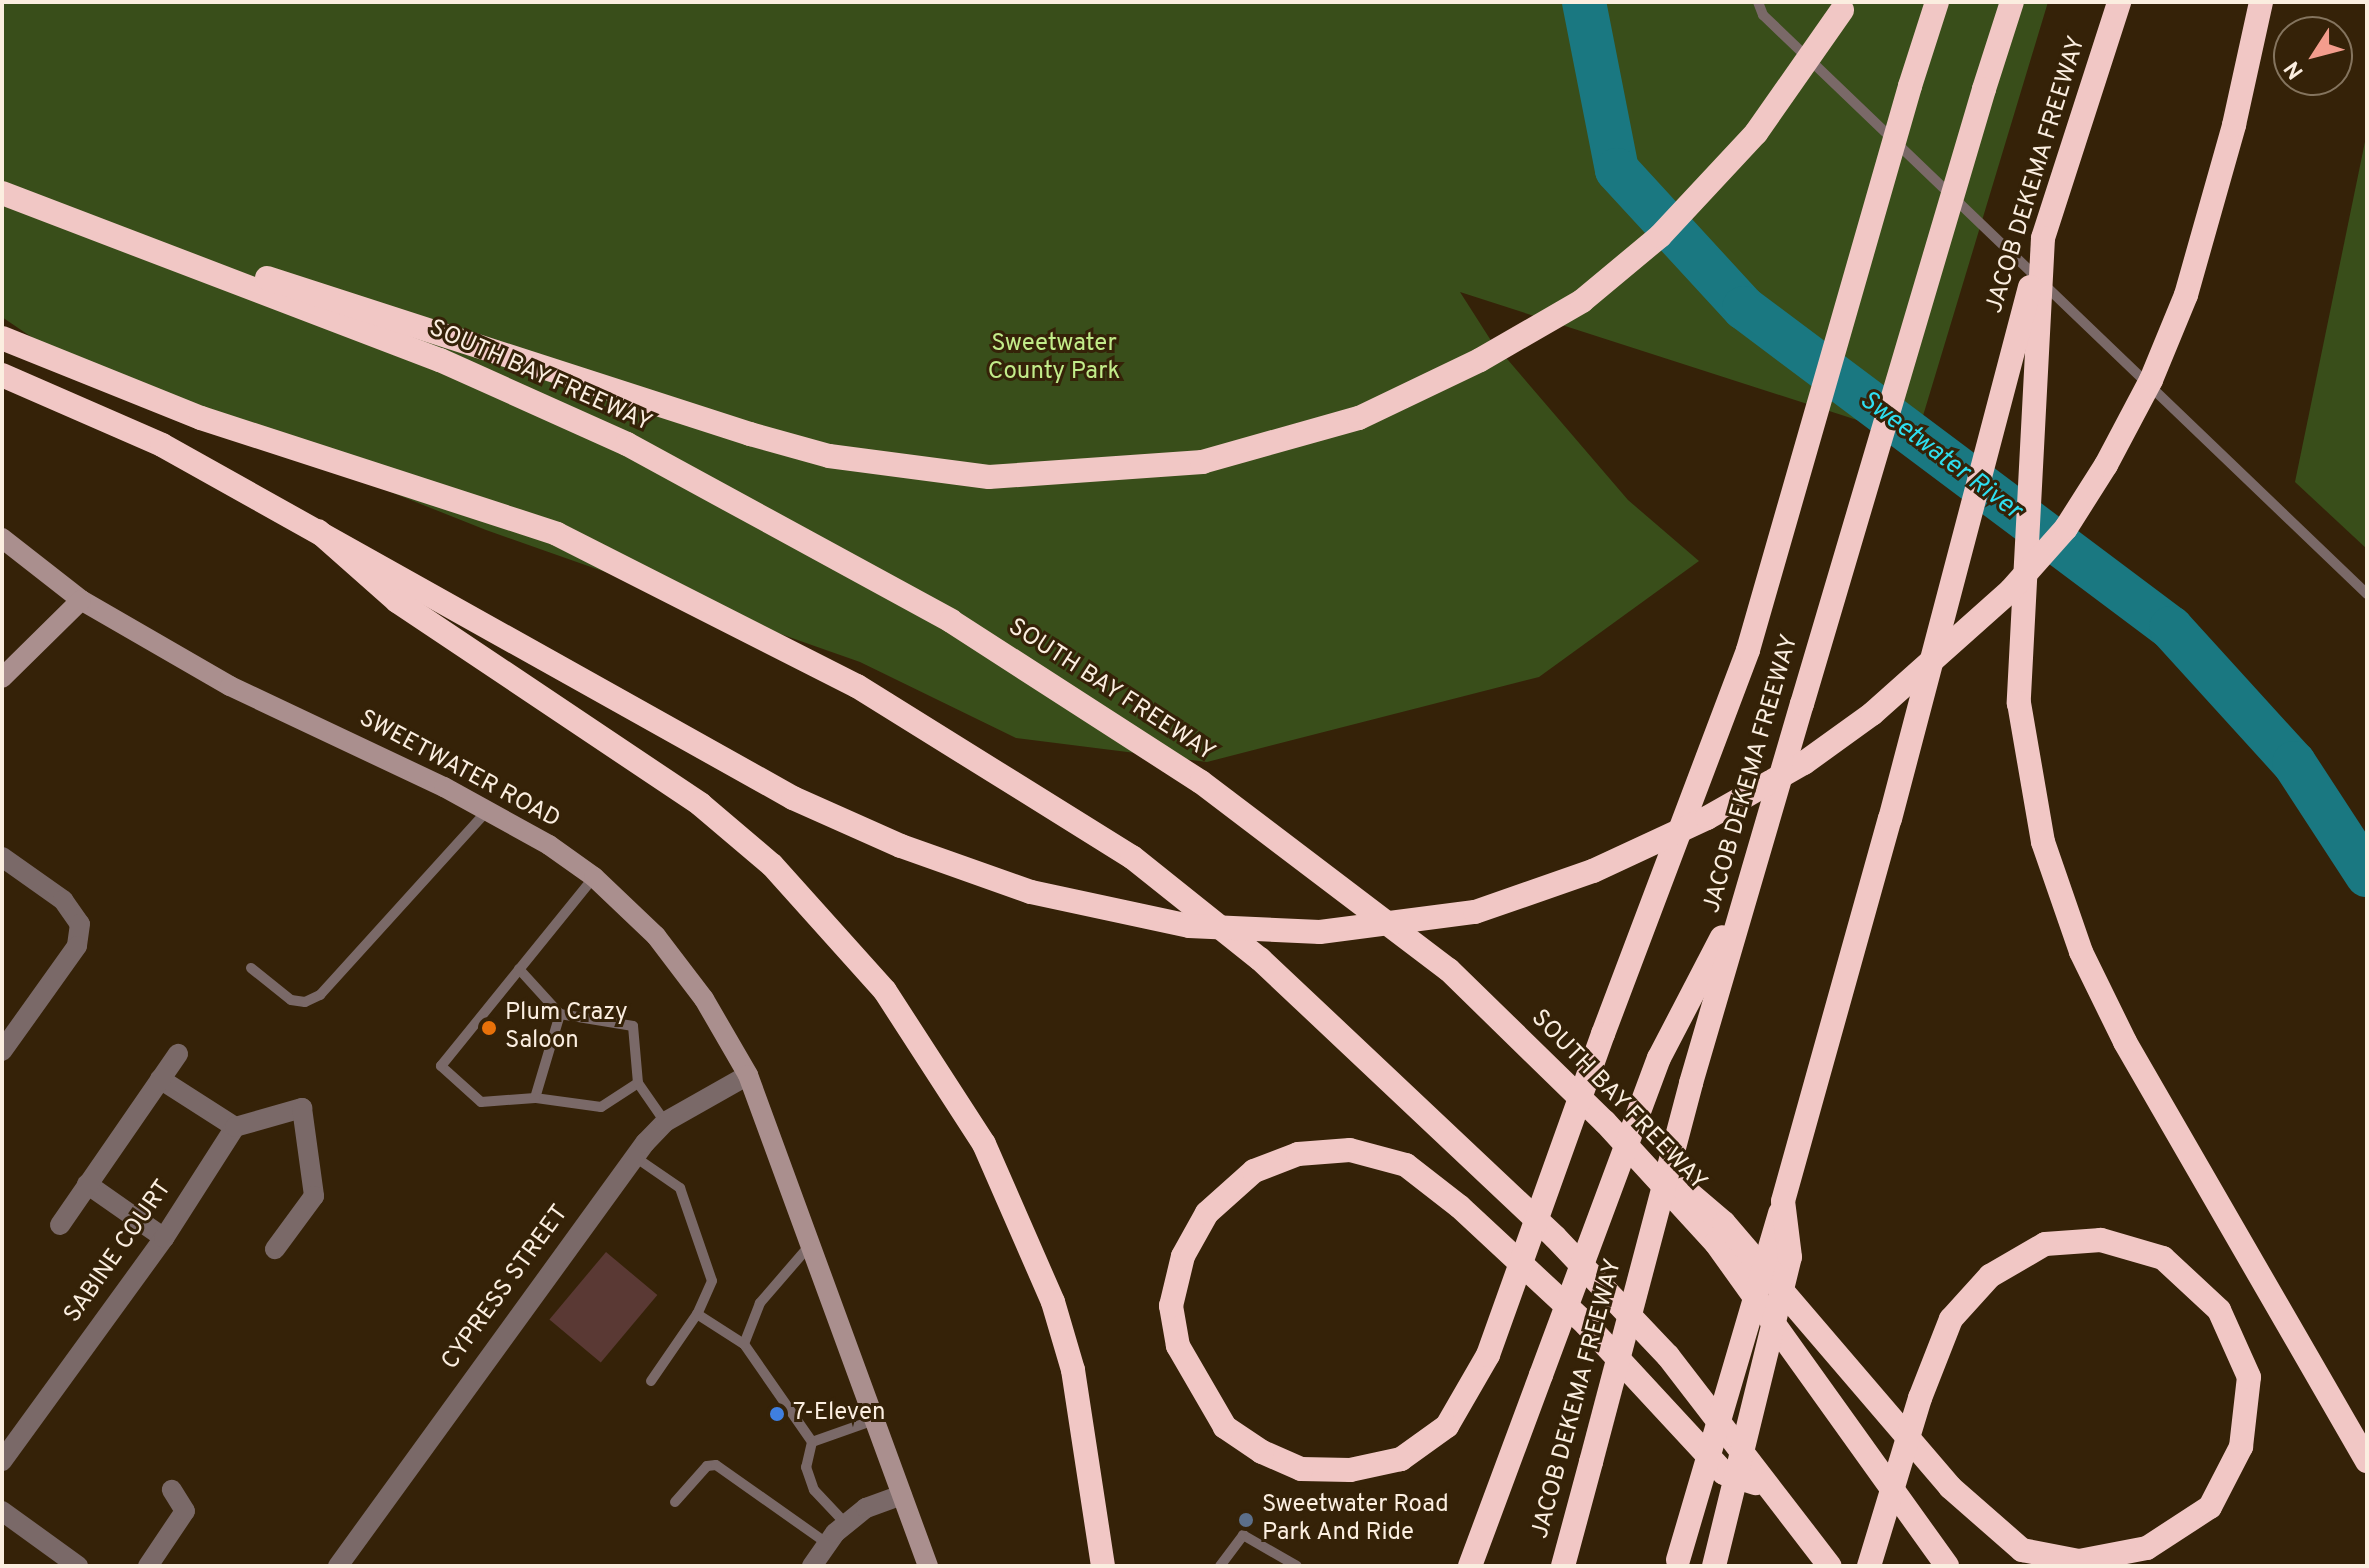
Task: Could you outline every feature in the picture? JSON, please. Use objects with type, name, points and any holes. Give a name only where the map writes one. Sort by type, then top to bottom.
[{"type":"highway","points":[[1772,1489],[1724,1473],[1586,1324],[1460,1207],[1406,1165],[1350,1150],[1298,1154],[1254,1171],[1207,1213],[1183,1256],[1171,1306],[1178,1346],[1202,1395],[1225,1427],[1262,1452],[1301,1469],[1350,1470],[1401,1459],[1447,1426],[1488,1355],[1603,1034],[1748,650],[1937,2]]},
{"type":"highway","name":"JACOB DEKEMA FREEWAY","points":[[1563,1566],[1691,1083],[2012,2]]},
{"type":"highway","name":"JACOB DEKEMA FREEWAY","points":[[1677,1563],[1890,819],[2043,238],[2119,2]]},
{"type":"highway","points":[[2,375],[162,445],[793,798],[901,846],[1031,892],[1189,926],[1320,932],[1475,912],[1593,871],[1707,818],[1804,763],[1872,714],[2011,590],[2066,528],[2106,465],[2151,380],[2186,295],[2234,125],[2261,2]]},
{"type":"highway","points":[[56,213],[750,434],[829,456],[989,477],[1202,462],[1359,418],[1480,360],[1582,301],[1660,236],[1756,133],[1844,6]]},
{"type":"highway","name":"SOUTH BAY FREEWAY","points":[[2,193],[440,360],[612,438],[951,621],[1201,782],[1437,961],[1605,1122],[1716,1243],[1947,1566]]},
{"type":"highway","points":[[2043,238],[2019,703],[2043,842],[2081,952],[2125,1042],[2367,1461]]},
{"type":"highway","points":[[2,338],[201,418],[557,534],[857,686],[1132,857],[1260,959],[1555,1237],[1668,1356],[1830,1566]]},
{"type":"highway","points":[[318,531],[397,601],[700,804],[772,865],[885,991],[984,1144],[1048,1289],[1073,1370],[1103,1566]]},
{"type":"highway","points":[[1470,1566],[1659,1058],[1747,889]]},
{"type":"highway","points":[[1605,1122],[1724,1223],[1950,1487],[2022,1550],[2079,1561],[2147,1548],[2210,1507],[2241,1447],[2249,1377],[2219,1310],[2163,1258],[2101,1240],[2045,1244],[1990,1276],[1951,1319],[1920,1398],[1869,1566]]},
{"type":"highway","points":[[1714,1566],[1790,1257],[1783,1201]]},
{"type":"main road","name":"SWEETWATER ROAD","points":[[2,538],[81,600],[230,686],[488,810],[594,877],[629,907],[684,969],[748,1075],[928,1566]]},
{"type":"main road","points":[[4,680],[81,600]]},
{"type":"street","points":[[2,857],[63,900],[80,924],[77,946],[3,1048]]},
{"type":"street","points":[[60,1225],[178,1054]]},
{"type":"street","name":"CYPRESS STREET","points":[[338,1566],[635,1157],[665,1122],[748,1075]]},
{"type":"street","points":[[160,1079],[235,1127],[302,1108],[314,1196],[275,1249]]},
{"type":"street","name":"SABINE COURT","points":[[2,1461],[164,1238],[235,1127]]},
{"type":"street","points":[[87,1184],[164,1238]]},
{"type":"street","points":[[148,1566],[185,1511],[172,1490]]},
{"type":"street","points":[[812,1566],[846,1524],[866,1508],[902,1495]]},
{"type":"street","points":[[2,1511],[78,1566]]},
{"type":"lane","points":[[1758,2],[1763,15],[2367,594]]},
{"type":"lane","points":[[251,968],[291,1000],[305,1002],[320,995],[488,810]]},
{"type":"lane","points":[[594,877],[441,1066],[481,1102],[535,1098],[601,1107],[638,1083]]},
{"type":"lane","points":[[519,969],[560,1014],[633,1026],[638,1083],[665,1122]]},
{"type":"lane","points":[[535,1098],[560,1014]]},
{"type":"lane","points":[[635,1157],[680,1188],[712,1281],[697,1314],[651,1381]]},
{"type":"lane","points":[[744,1344],[760,1303],[810,1245]]},
{"type":"lane","points":[[697,1314],[744,1344],[812,1442],[806,1467],[814,1490],[846,1524]]},
{"type":"lane","points":[[812,1442],[874,1420]]},
{"type":"lane","points":[[675,1502],[707,1466],[716,1465],[828,1544]]},
{"type":"lane","points":[[1220,1566],[1243,1535],[1297,1566]]},
{"type":"green space","name":"Sweetwater County Park","points":[[2,2],[2048,2],[1916,439],[1460,292],[1490,339],[1628,500],[1699,561],[1539,677],[1207,762],[1016,738],[860,662],[486,530],[74,366],[2,317]]},
{"type":"green space","points":[[2367,132],[2367,549],[2295,482]]},
{"type":"building","points":[[606,1252],[657,1295],[601,1362],[549,1319]]},
{"type":"waterway","name":"Sweetwater River","points":[[1584,2],[1617,170],[1744,308],[2171,628],[2294,763],[2367,875]]},
{"type":"place","name":"Plum Crazy Saloon","points":[[489,1028]]},
{"type":"place","name":"7-Eleven","points":[[777,1414]]},
{"type":"place","name":"Sweetwater Road Park And Ride","points":[[1246,1520]]}]
